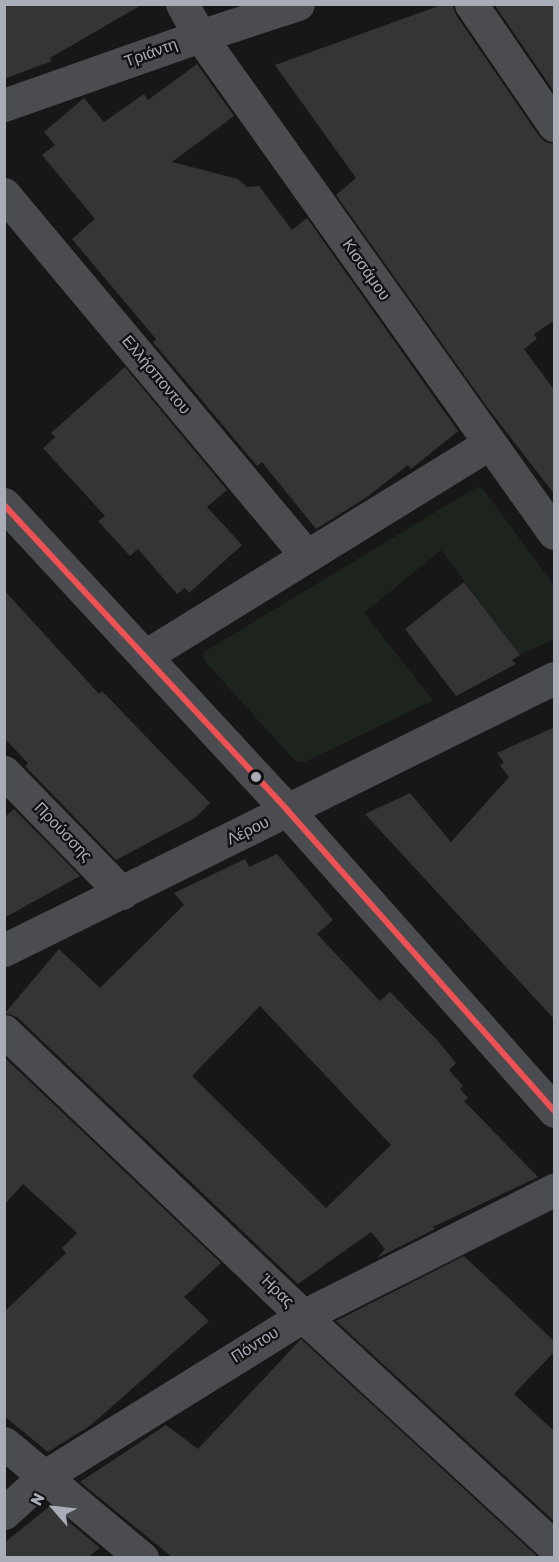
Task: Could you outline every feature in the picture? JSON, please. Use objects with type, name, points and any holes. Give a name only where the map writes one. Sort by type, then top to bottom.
[{"type":"street","name":"Κισσάμου","points":[[182,4],[200,36],[555,533]]},
{"type":"street","name":"Τριάντη","points":[[4,105],[298,4]]},
{"type":"street","points":[[471,4],[555,125]]},
{"type":"street","name":"Ελλήσποντου","points":[[4,194],[307,556]]},
{"type":"street","points":[[145,656],[490,443]]},
{"type":"street","points":[[4,504],[288,811],[555,1111]]},
{"type":"street","name":"Λέρου","points":[[4,950],[555,678]]},
{"type":"street","name":"Προύσσης","points":[[4,772],[122,893]]},
{"type":"street","name":"Ήρας","points":[[4,1031],[303,1316],[555,1547]]},
{"type":"street","name":"Πόντου","points":[[4,1513],[45,1476],[303,1316],[555,1190]]},
{"type":"street","points":[[4,1443],[142,1557]]},
{"type":"shaded area","points":[[477,487],[483,489],[554,585],[554,639],[520,655],[441,550],[364,613],[433,700],[305,762],[295,761],[204,660],[204,652]]},
{"type":"building","points":[[4,4],[143,4],[50,58],[52,61],[4,79]]},
{"type":"building","points":[[444,4],[452,4],[456,15],[539,136],[545,142],[555,144],[555,320],[534,334],[537,339],[524,349],[555,391],[555,495],[487,407],[336,195],[356,178],[275,65]]},
{"type":"building","points":[[494,4],[555,4],[555,93]]},
{"type":"building","points":[[197,64],[234,116],[172,162],[238,179],[247,187],[259,186],[292,230],[307,218],[458,431],[411,469],[408,465],[367,497],[316,529],[262,462],[257,466],[153,342],[156,339],[72,239],[95,219],[42,155],[55,145],[44,132],[84,98],[104,122],[144,94],[148,100]]},
{"type":"building","points":[[125,367],[227,490],[207,507],[242,545],[189,593],[185,588],[177,594],[138,549],[130,556],[98,521],[105,516],[43,448],[55,437],[51,433]]},
{"type":"building","points":[[464,582],[520,655],[512,660],[516,664],[456,696],[405,629]]},
{"type":"building","points":[[4,590],[99,694],[102,691],[210,803],[195,818],[116,860],[25,766],[28,763],[4,738]]},
{"type":"building","points":[[555,727],[555,1020],[365,814],[410,793],[451,842],[509,777],[500,765],[504,763],[497,753]]},
{"type":"building","points":[[14,809],[80,876],[4,918],[4,818]]},
{"type":"building","points":[[277,854],[333,920],[317,934],[380,1001],[390,992],[438,1041],[456,1063],[449,1070],[463,1086],[460,1089],[468,1098],[464,1101],[538,1177],[433,1227],[435,1229],[377,1258],[385,1249],[371,1232],[298,1284],[17,1017],[5,1013],[59,949],[100,988],[184,905],[174,893],[245,859],[249,867]],"holes":[[[260,1006],[391,1145],[326,1208],[192,1076]]]},
{"type":"building","points":[[4,1057],[221,1263],[184,1297],[209,1321],[91,1425],[48,1452],[4,1416],[4,1312],[66,1253],[62,1248],[77,1233],[23,1184],[4,1205]]},
{"type":"building","points":[[464,1256],[555,1342],[555,1351],[514,1394],[555,1432],[555,1522],[336,1321]]},
{"type":"building","points":[[301,1339],[538,1557],[172,1557],[80,1482],[166,1425],[198,1449]]},
{"type":"building","points":[[50,1506],[100,1548],[88,1557],[4,1557],[4,1543]]},
{"type":"transit line","points":[[4,505],[288,811],[554,1111]]}]
